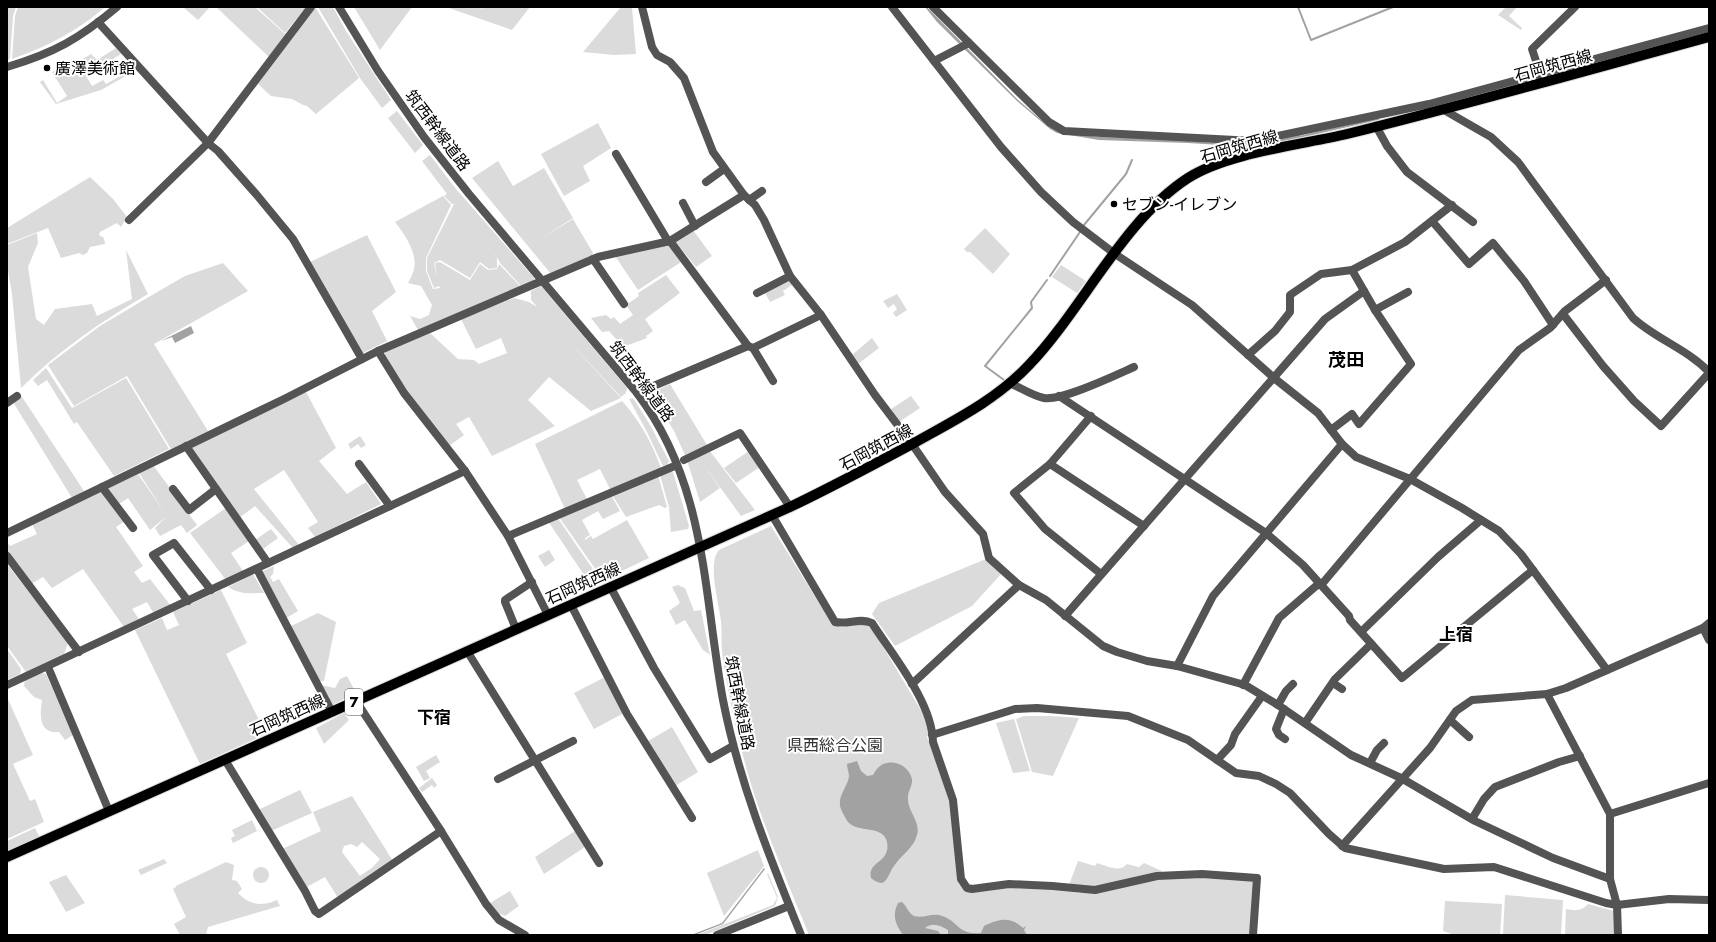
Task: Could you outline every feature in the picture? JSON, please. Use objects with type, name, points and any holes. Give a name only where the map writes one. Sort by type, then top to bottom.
[{"type":"main road","name":"石岡筑西線","points":[[7,857],[790,507],[851,477],[976,408],[1010,383],[1029,366],[1054,336],[1115,254],[1152,208],[1176,187],[1198,173],[1217,164],[1376,126],[1430,108],[1444,110],[1542,79],[1709,37]]},
{"type":"street","points":[[7,67],[52,52],[74,40],[117,7]]},
{"type":"street","points":[[129,220],[208,143],[311,7]]},
{"type":"street","name":"筑西幹線道路","points":[[339,7],[378,71],[424,138],[469,194],[637,393],[654,415],[680,462],[701,547],[723,700],[733,746],[748,798],[801,935]]},
{"type":"street","points":[[642,7],[652,47],[657,55],[670,62],[684,78],[713,152],[724,169],[747,198],[755,204],[790,276],[821,316],[875,395],[912,444],[945,492],[983,534],[989,558],[1019,585],[1046,600],[1103,646],[1147,661],[1177,666],[1243,685],[1281,707],[1351,755],[1401,778],[1472,820],[1553,858],[1610,879]]},
{"type":"street","points":[[892,7],[1001,147],[1041,192],[1073,222],[1115,254],[1192,305],[1274,378],[1318,414],[1342,444],[1356,457],[1410,479],[1499,532],[1521,554],[1607,670]]},
{"type":"street","points":[[933,7],[1049,122],[1064,131],[1254,141],[1430,108],[1542,79],[1709,28]]},
{"type":"street","points":[[1542,79],[1532,49],[1575,7]]},
{"type":"street","points":[[98,22],[208,143],[218,151],[293,239],[362,359]]},
{"type":"street","points":[[934,61],[969,43]]},
{"type":"street","points":[[1444,110],[1491,137],[1518,162],[1627,310],[1641,325],[1686,352],[1709,372],[1661,426],[1634,401],[1603,366],[1563,314]]},
{"type":"street","points":[[1376,126],[1387,146],[1407,172],[1473,222]]},
{"type":"street","points":[[616,154],[669,241],[751,347],[773,381]]},
{"type":"street","points":[[706,182],[724,169]]},
{"type":"street","points":[[7,533],[284,399],[378,351],[544,282],[593,259],[669,241],[762,190]]},
{"type":"street","points":[[683,204],[695,226]]},
{"type":"street","points":[[1248,355],[1275,330],[1290,312],[1290,295],[1321,274],[1352,270],[1404,242],[1452,205]]},
{"type":"street","points":[[1432,221],[1469,264],[1494,243],[1524,281],[1553,325]]},
{"type":"street","points":[[593,259],[624,304]]},
{"type":"street","points":[[1331,430],[1352,414],[1359,424],[1411,364],[1375,310],[1352,270]]},
{"type":"street","points":[[757,293],[790,276]]},
{"type":"street","points":[[1243,685],[1279,618],[1316,586],[1322,584],[1519,350],[1553,325],[1563,314],[1606,280]]},
{"type":"street","points":[[1065,616],[1325,319],[1364,291]]},
{"type":"street","points":[[1375,310],[1408,292]]},
{"type":"street","points":[[637,393],[751,347],[821,316]]},
{"type":"street","points":[[378,351],[404,393],[465,471],[508,536],[548,615]]},
{"type":"street","points":[[1010,383],[1045,398],[1059,396],[1103,381],[1134,367]]},
{"type":"street","points":[[7,402],[17,396]]},
{"type":"street","points":[[1059,396],[1266,533],[1303,564],[1322,584],[1371,644],[1402,678],[1533,570]]},
{"type":"street","points":[[1091,416],[1050,464],[1014,493],[1044,529],[1101,574]]},
{"type":"street","points":[[508,536],[680,462],[740,433],[790,507]]},
{"type":"street","points":[[1177,666],[1213,596],[1342,444]]},
{"type":"street","points":[[186,446],[268,563]]},
{"type":"street","points":[[359,464],[390,506]]},
{"type":"street","points":[[1050,464],[1144,526]]},
{"type":"street","points":[[7,685],[465,471]]},
{"type":"street","points":[[102,487],[133,528]]},
{"type":"street","points":[[173,489],[189,510],[216,489]]},
{"type":"street","points":[[772,515],[835,622],[843,624],[858,620],[867,620],[872,623],[912,684],[925,710],[933,742],[953,800],[961,879],[966,888],[972,889],[1009,884],[1095,890],[1157,876],[1202,874],[1257,878],[1252,935]]},
{"type":"street","points":[[1361,632],[1438,557],[1481,520]]},
{"type":"street","points":[[188,601],[153,555],[174,543],[211,590]]},
{"type":"street","points":[[7,556],[79,652]]},
{"type":"street","points":[[257,569],[332,712]]},
{"type":"street","points":[[516,629],[504,602],[532,582]]},
{"type":"street","points":[[912,684],[1019,585]]},
{"type":"street","points":[[611,588],[654,668],[710,759],[733,746]]},
{"type":"street","points":[[571,605],[627,714],[692,818]]},
{"type":"street","points":[[1342,846],[1401,778],[1430,748],[1456,711],[1472,700],[1547,694],[1566,688],[1706,626],[1709,640]]},
{"type":"street","points":[[1305,723],[1344,669],[1371,644]]},
{"type":"street","points":[[467,651],[599,863]]},
{"type":"street","points":[[48,667],[109,811]]},
{"type":"street","points":[[1333,683],[1342,689]]},
{"type":"street","points":[[1285,739],[1279,735],[1276,729],[1286,691],[1293,684]]},
{"type":"street","points":[[1547,694],[1610,814],[1610,879],[1617,905],[1618,935]]},
{"type":"street","points":[[1217,760],[1231,745],[1235,734],[1262,696]]},
{"type":"street","points":[[356,701],[486,904],[499,920],[525,935]]},
{"type":"street","points":[[932,735],[1015,709],[1037,708],[1128,716],[1188,740],[1236,773],[1259,776],[1276,784],[1290,793],[1329,834],[1345,848],[1444,869],[1494,867],[1606,904],[1617,905],[1669,899],[1709,900]]},
{"type":"street","points":[[1450,720],[1469,737]]},
{"type":"street","points":[[498,779],[573,741]]},
{"type":"street","points":[[1370,763],[1377,750],[1384,743]]},
{"type":"street","points":[[1472,820],[1484,799],[1495,787],[1559,762],[1580,756]]},
{"type":"street","points":[[225,760],[305,891],[315,911],[319,914],[441,832]]},
{"type":"street","points":[[1610,814],[1709,782]]},
{"type":"street","points":[[717,935],[789,906]]},
{"type":"green space","points":[[7,7],[16,7],[13,16],[10,59],[7,60]]},
{"type":"green space","points":[[18,7],[105,7],[83,24],[61,38],[12,59],[15,16]]},
{"type":"green space","points":[[183,7],[210,7],[198,20]]},
{"type":"green space","points":[[216,7],[255,7],[285,34],[269,57]]},
{"type":"green space","points":[[257,7],[306,7],[285,33]]},
{"type":"green space","points":[[315,7],[359,78],[316,114],[307,106],[292,99],[271,96],[258,84]]},
{"type":"green space","points":[[318,7],[333,7],[346,31],[391,100],[382,108],[360,78]]},
{"type":"green space","points":[[354,7],[412,7],[380,50]]},
{"type":"green space","points":[[446,7],[480,7],[482,9],[483,7],[530,7],[512,30]]},
{"type":"green space","points":[[621,7],[632,7],[636,54],[614,55],[583,52]]},
{"type":"green space","points":[[1506,7],[1517,7],[1509,16],[1522,28],[1521,30],[1498,15]]},
{"type":"green space","points":[[116,48],[121,54],[86,76],[92,86],[103,80],[106,84],[131,70],[133,72],[101,90],[56,104],[40,82],[43,80],[57,103],[67,96],[52,72],[66,64],[67,66],[72,64],[71,61],[73,60],[76,63],[91,54],[97,60]]},
{"type":"green space","points":[[397,111],[423,145],[415,153],[388,118]]},
{"type":"green space","points":[[598,123],[611,148],[583,166],[590,181],[564,196],[541,154]]},
{"type":"green space","points":[[430,155],[456,189],[534,278],[534,282],[523,288],[500,263],[498,259],[463,216],[497,258],[497,268],[489,269],[480,262],[470,278],[440,260],[434,263],[437,277],[435,263],[440,262],[470,280],[480,264],[488,270],[497,269],[499,264],[521,287],[418,330],[410,316],[420,319],[429,315],[432,305],[421,286],[408,283],[414,269],[414,257],[406,238],[395,222],[443,196],[451,205],[426,258],[426,271],[433,289],[440,288],[439,286],[434,288],[427,271],[427,258],[454,204],[452,204],[444,196],[447,194],[422,161]]},
{"type":"green space","points":[[498,161],[513,186],[544,168],[573,218],[540,239],[573,219],[593,253],[591,257],[551,274],[472,178]]},
{"type":"green space","points":[[90,177],[113,199],[127,217],[121,227],[117,223],[100,232],[99,235],[104,238],[105,244],[90,247],[87,253],[83,255],[79,253],[61,258],[48,228],[7,244],[7,228]]},
{"type":"green space","points":[[985,228],[1010,254],[993,274],[970,252],[967,252],[964,249]]},
{"type":"green space","points":[[693,230],[712,256],[696,267],[675,241]]},
{"type":"green space","points":[[37,233],[38,243],[28,267],[36,319],[44,325],[55,309],[92,304],[97,316],[132,299],[126,250],[148,294],[82,337],[50,361],[21,388],[12,294],[7,265],[7,245]]},
{"type":"green space","points":[[367,235],[396,292],[372,311],[387,341],[363,353],[310,262]]},
{"type":"green space","points":[[667,243],[681,262],[638,290],[615,256]]},
{"type":"green space","points":[[223,263],[248,291],[154,344],[208,431],[171,449],[127,376],[74,406],[48,365],[100,326],[147,298],[185,276]]},
{"type":"green space","points":[[1061,265],[1086,281],[1077,293],[1052,277]]},
{"type":"green space","points":[[666,275],[680,293],[645,319],[653,331],[646,336],[647,338],[623,347],[609,331],[602,332],[591,318],[606,315],[611,319],[614,317],[620,324],[633,315],[626,305],[639,296],[638,293]]},
{"type":"green space","points":[[790,278],[795,283],[783,291],[785,295],[770,302],[764,291]]},
{"type":"green space","points":[[541,286],[627,388],[626,393],[621,397],[564,336],[621,398],[591,411],[549,377],[528,400],[555,426],[492,456],[469,417],[456,424],[464,435],[449,446],[405,391],[385,356],[385,352],[430,333],[458,359],[474,360],[479,364],[507,353],[501,338],[476,349],[461,319],[514,298],[529,302],[537,307],[531,300],[531,291]]},
{"type":"green space","points":[[897,294],[907,310],[896,317],[893,313],[897,309],[894,304],[888,308],[883,301]]},
{"type":"green space","points":[[872,338],[879,348],[858,364],[852,355]]},
{"type":"green space","points":[[46,368],[72,408],[126,378],[169,449],[114,476],[77,422],[74,424],[47,380],[38,386],[33,380]]},
{"type":"green space","points":[[670,384],[707,445],[685,455],[674,431],[651,393]]},
{"type":"green space","points":[[306,392],[336,448],[319,461],[347,494],[366,482],[381,504],[315,537],[308,528],[318,522],[284,470],[254,489],[299,545],[293,548],[255,506],[239,518],[190,447]]},
{"type":"green space","points":[[911,396],[920,408],[899,422],[891,409]]},
{"type":"green space","points":[[22,397],[84,491],[72,498],[13,402]]},
{"type":"green space","points":[[633,398],[649,423],[669,461],[667,465],[663,466],[629,399]]},
{"type":"green space","points":[[622,401],[645,433],[661,468],[610,489],[600,469],[577,480],[587,499],[565,509],[535,444]]},
{"type":"green space","points":[[360,436],[366,445],[361,448],[358,444],[351,449],[348,444]]},
{"type":"green space","points":[[709,450],[755,510],[741,516],[701,461],[720,488],[700,502],[687,460]]},
{"type":"green space","points":[[749,451],[760,467],[736,483],[724,468]]},
{"type":"green space","points":[[153,465],[197,525],[187,533],[181,525],[160,536],[155,528],[167,516],[150,530],[128,498],[119,504],[106,489],[138,474],[165,513],[139,473]]},
{"type":"green space","points":[[668,470],[673,472],[689,526],[688,529],[671,532],[669,507],[660,475]]},
{"type":"green space","points":[[658,475],[667,507],[665,508],[659,505],[626,517],[611,493]]},
{"type":"green space","points":[[101,491],[125,521],[116,527],[143,566],[134,572],[142,583],[150,579],[171,606],[154,614],[147,602],[132,609],[139,619],[124,627],[83,569],[52,588],[43,577],[31,584],[7,552],[7,542],[10,546],[37,534],[32,524]]},
{"type":"green space","points":[[611,495],[620,511],[603,519],[598,511],[582,520],[590,535],[585,538],[585,540],[591,536],[593,539],[627,520],[649,558],[603,580],[559,517]]},
{"type":"green space","points":[[226,508],[249,541],[231,553],[243,571],[226,580],[190,533]]},
{"type":"green space","points":[[557,517],[601,581],[592,587],[548,521]]},
{"type":"green space","name":"県西総合公園","points":[[771,526],[831,622],[839,627],[857,622],[870,625],[922,712],[929,733],[927,737],[949,794],[964,890],[1014,887],[1083,893],[1159,879],[1190,877],[1255,881],[1251,935],[809,935],[767,831],[746,767],[726,680],[722,651],[721,621],[714,574],[714,564],[719,550]]},
{"type":"green space","points":[[271,529],[278,538],[263,549],[255,540]]},
{"type":"green space","points":[[549,550],[555,560],[545,567],[538,556]]},
{"type":"green space","points":[[986,559],[1001,574],[972,606],[895,646],[872,614],[879,603]]},
{"type":"green space","points":[[7,564],[68,643],[64,654],[26,672],[7,646]]},
{"type":"green space","points":[[274,566],[273,574],[270,577],[273,582],[279,579],[298,611],[286,618],[261,572]]},
{"type":"green space","points":[[253,574],[264,593],[241,592],[228,587]]},
{"type":"green space","points":[[678,585],[685,588],[694,611],[701,610],[710,655],[703,650],[685,620],[676,625],[669,611],[680,603],[672,587]]},
{"type":"green space","points":[[221,590],[247,643],[226,654],[266,734],[200,764],[135,630],[162,618],[167,630],[179,625],[173,612]]},
{"type":"green space","points":[[318,613],[336,622],[324,681],[319,681],[291,626]]},
{"type":"green space","points":[[7,649],[21,669],[20,674],[7,680]]},
{"type":"green space","points":[[42,673],[46,674],[73,735],[65,740],[59,732],[47,730],[41,717],[42,700],[34,697],[24,686],[25,679]]},
{"type":"green space","points":[[347,676],[356,693],[332,705],[321,685],[335,688],[340,679]]},
{"type":"green space","points":[[605,677],[624,713],[594,729],[574,693]]},
{"type":"green space","points":[[7,697],[33,755],[13,764],[30,801],[35,799],[44,822],[7,839]]},
{"type":"green space","points":[[344,713],[349,720],[324,744],[316,728]]},
{"type":"green space","points":[[1024,716],[1079,718],[1053,776],[1032,772],[1016,719]]},
{"type":"green space","points":[[1014,719],[1030,771],[1013,773],[996,723]]},
{"type":"green space","points":[[672,727],[698,772],[675,786],[648,741]]},
{"type":"green space","points":[[436,755],[440,762],[426,771],[430,778],[424,781],[416,767]]},
{"type":"green space","points":[[432,778],[437,785],[434,788],[432,785],[422,792],[419,788]]},
{"type":"green space","points":[[300,790],[312,813],[271,831],[258,810]]},
{"type":"green space","points":[[352,796],[393,861],[338,898],[325,877],[305,888],[280,850],[321,831],[313,812]],"holes":[[[362,842],[380,859],[373,867],[360,876],[342,852],[344,846],[351,844],[357,847]]]},
{"type":"green space","points":[[252,820],[257,831],[233,843],[231,838],[235,836],[232,830]]},
{"type":"green space","points":[[35,828],[40,838],[7,852],[7,841]]},
{"type":"green space","points":[[575,831],[585,847],[544,874],[535,857]]},
{"type":"green space","points":[[758,850],[764,866],[724,916],[707,873]]},
{"type":"green space","points":[[164,859],[167,863],[141,875],[138,870]]},
{"type":"green space","points":[[1078,861],[1095,866],[1097,863],[1117,868],[1124,867],[1127,864],[1139,867],[1144,863],[1162,871],[1160,874],[1094,889],[1069,885]]},
{"type":"green space","points":[[226,862],[234,865],[232,880],[237,881],[242,889],[238,893],[242,897],[256,904],[266,904],[277,900],[280,906],[208,927],[206,935],[180,935],[174,924],[186,917],[173,889],[176,886]]},
{"type":"green space","points":[[261,867],[268,872],[269,875],[264,882],[261,883],[254,878],[253,875],[258,868]]},
{"type":"green space","points":[[768,873],[778,897],[775,906],[705,935],[697,935],[773,905],[777,898],[767,874]]},
{"type":"green space","points":[[66,875],[85,903],[66,912],[49,882]]},
{"type":"green space","points":[[510,891],[519,906],[505,916],[496,912],[490,903]]},
{"type":"green space","points":[[1505,895],[1563,900],[1561,935],[1503,935]]},
{"type":"green space","points":[[1445,901],[1502,904],[1500,935],[1455,935],[1443,931]]},
{"type":"green space","points":[[1588,904],[1614,911],[1615,935],[1565,935],[1566,909],[1578,910]]},
{"type":"shaded area","points":[[925,7],[927,7],[1017,99],[1046,124],[1063,133],[1100,137],[1150,138],[1252,146],[1300,135],[1301,138],[1253,147],[1099,140],[1057,133],[1050,129],[1017,101],[937,22]]},
{"type":"shaded area","points":[[191,326],[194,333],[175,343],[172,337],[161,341]]},
{"type":"shaded area","points":[[857,761],[861,771],[867,776],[873,775],[883,764],[892,762],[905,767],[912,779],[908,799],[916,821],[918,830],[917,835],[913,844],[897,862],[886,880],[880,883],[871,878],[871,872],[872,868],[886,854],[887,842],[885,837],[876,831],[852,825],[846,819],[840,805],[841,796],[849,776],[847,764]]},
{"type":"shaded area","points":[[764,868],[765,869],[723,924],[695,935],[691,935],[722,923]]},
{"type":"shaded area","points":[[902,902],[914,916],[921,917],[939,915],[952,921],[967,932],[981,933],[984,926],[1000,920],[1009,920],[1023,928],[1026,926],[1024,930],[1027,935],[948,935],[948,930],[939,926],[930,925],[925,928],[938,931],[941,935],[903,935],[895,919],[896,907],[898,903]]},
{"type":"waterway","points":[[1298,7],[1311,40],[1393,7]]},
{"type":"waterway","points":[[1299,137],[1378,119]]},
{"type":"waterway","points":[[1084,225],[1126,174],[1132,160]]},
{"type":"waterway","points":[[1050,276],[1080,232]]},
{"type":"waterway","points":[[1004,380],[985,366],[1032,308],[1031,302],[1047,280]]},
{"type":"place","name":"廣澤美術館","points":[[47,68]]},
{"type":"place","name":"セブン-イレブン","points":[[1114,204]]},
{"type":"district","name":"茂田","points":[[1346,360]]},
{"type":"district","name":"上宿","points":[[1456,634]]},
{"type":"district","name":"下宿","points":[[434,717]]}]
